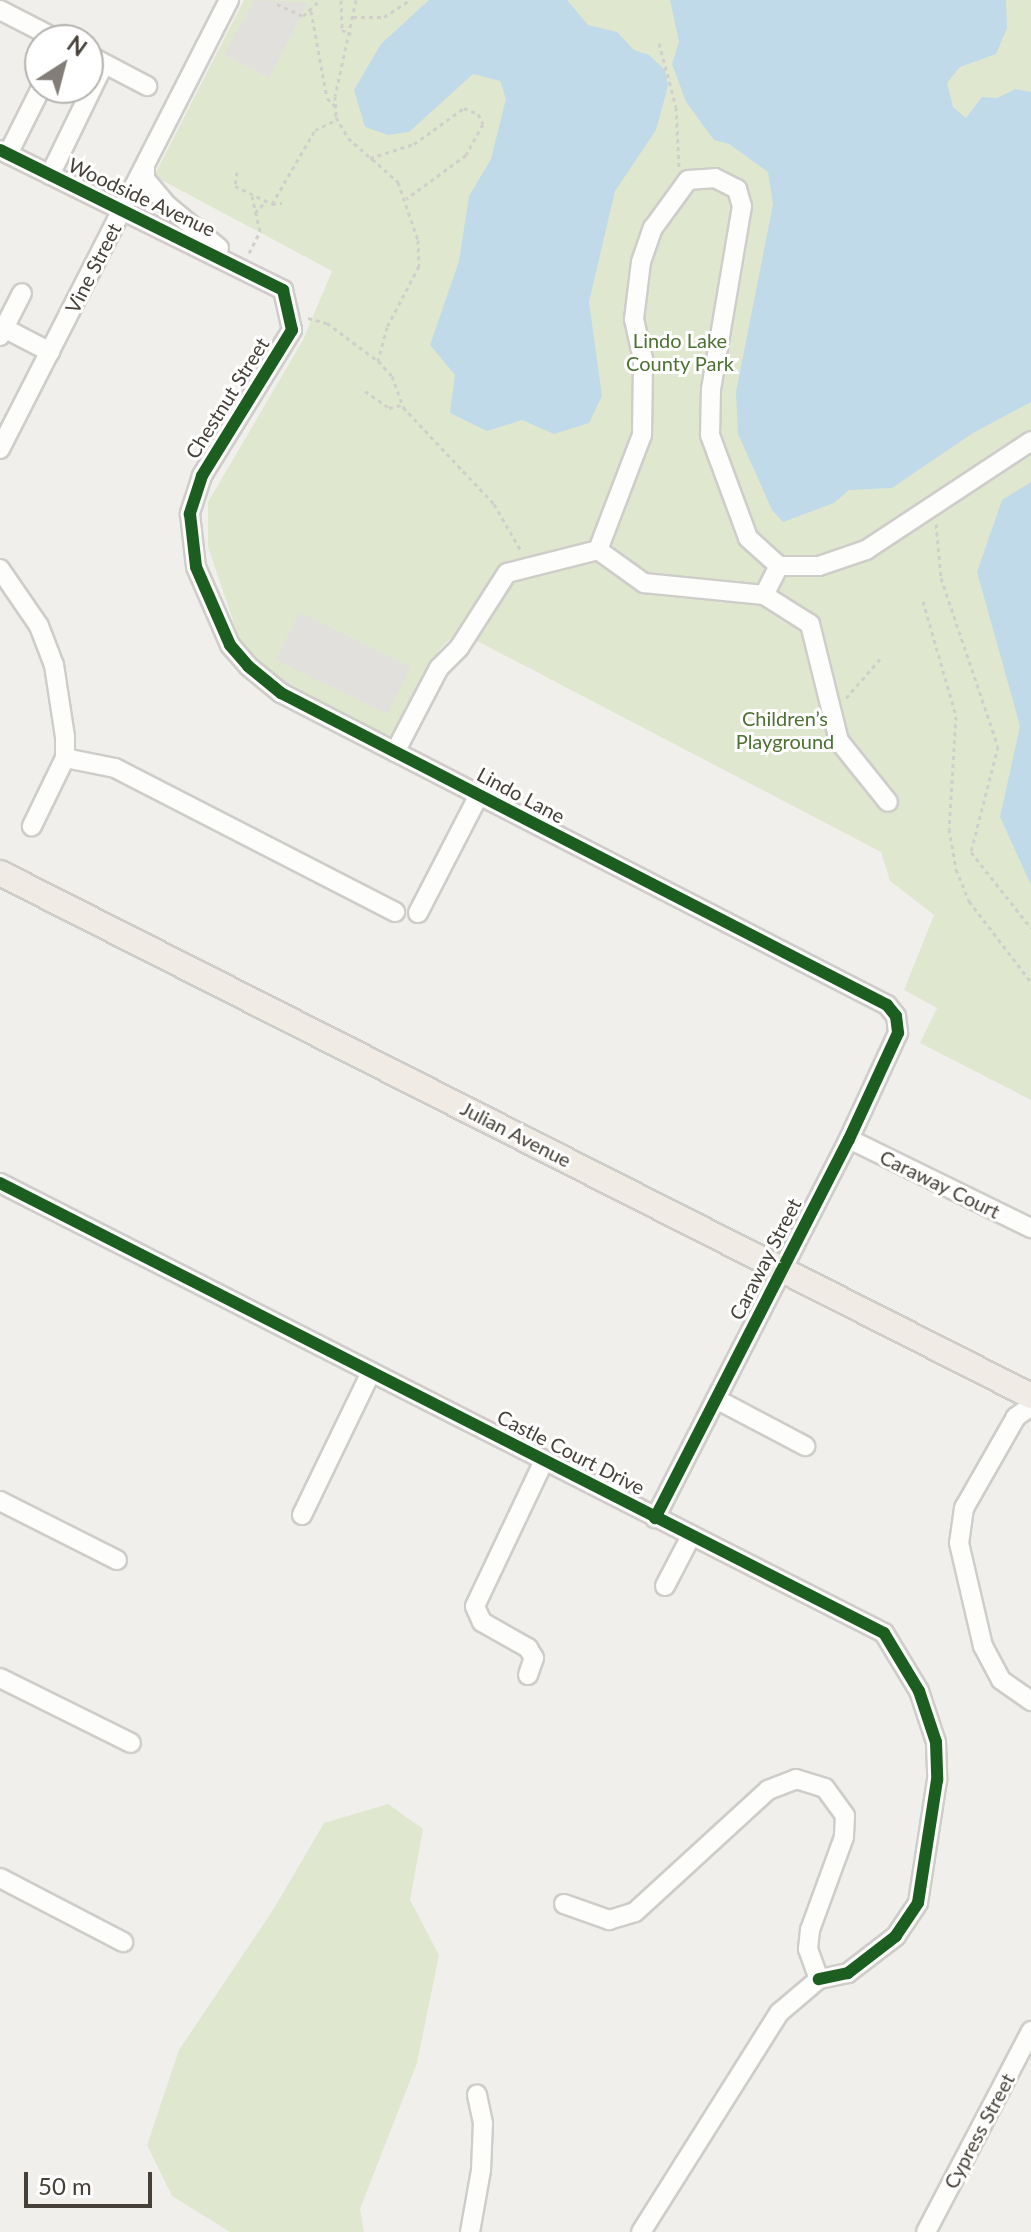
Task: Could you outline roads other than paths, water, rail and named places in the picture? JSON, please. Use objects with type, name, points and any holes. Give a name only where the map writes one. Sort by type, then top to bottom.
[{"type":"main road","name":"Julian Avenue","points":[[0,873],[1031,1396]]},
{"type":"street","name":"Vine Street","points":[[0,449],[229,0]]},
{"type":"street","points":[[0,10],[27,24]]},
{"type":"street","points":[[104,64],[147,86]]},
{"type":"street","points":[[4,152],[32,104]]},
{"type":"street","points":[[50,175],[78,104]]},
{"type":"street","name":"Woodside Avenue","points":[[4,152],[122,212],[268,280],[283,290],[292,314]]},
{"type":"street","points":[[145,166],[145,179],[168,206],[243,267]]},
{"type":"street","points":[[598,550],[642,435],[643,359],[634,319],[641,262],[653,228],[688,180],[715,178],[726,183],[737,189],[742,206],[711,389],[710,435],[748,538],[779,566],[819,566],[866,550],[1031,441]]},
{"type":"street","points":[[22,293],[2,332],[50,352]]},
{"type":"street","name":"Chestnut Street","points":[[192,546],[190,514],[202,476],[292,330],[292,314]]},
{"type":"street","name":"Lindo Lane","points":[[192,546],[230,645],[248,666],[281,693],[887,1005],[896,1016]]},
{"type":"street","points":[[395,752],[439,668],[459,648],[507,573],[598,550],[644,583],[764,595],[810,624],[834,708],[839,741],[888,802]]},
{"type":"street","points":[[764,595],[779,566]]},
{"type":"street","points":[[0,569],[39,626],[54,665],[65,758],[32,826]]},
{"type":"street","points":[[65,758],[115,768],[395,912]]},
{"type":"street","points":[[418,913],[479,795]]},
{"type":"street","name":"Caraway Street","points":[[655,1518],[849,1139],[898,1033],[896,1016]]},
{"type":"street","name":"Caraway Court","points":[[849,1139],[1031,1228]]},
{"type":"street","name":"Castle Court Drive","points":[[0,1183],[884,1633],[919,1691],[936,1742],[937,1780],[918,1903],[896,1936],[848,1973],[819,1979]]},
{"type":"street","points":[[302,1515],[371,1372]]},
{"type":"street","points":[[716,1399],[805,1446]]},
{"type":"street","points":[[1031,1406],[1016,1417],[964,1508],[959,1543],[983,1646],[1001,1680],[1031,1701]]},
{"type":"street","points":[[528,1675],[534,1658],[528,1648],[482,1622],[475,1606],[544,1461]]},
{"type":"street","points":[[0,1501],[117,1560]]},
{"type":"street","points":[[665,1586],[691,1536]]},
{"type":"street","points":[[0,1678],[131,1743]]},
{"type":"street","points":[[564,1904],[609,1920],[635,1912],[768,1790],[796,1779],[825,1788],[845,1816],[844,1837],[810,1930],[808,1949],[819,1979],[779,2013],[641,2232]]},
{"type":"street","points":[[0,1878],[123,1942]]},
{"type":"street","name":"Cypress Street","points":[[926,2232],[1031,2031]]},
{"type":"street","points":[[470,2232],[481,2170],[483,2123],[477,2095]]},
{"type":"water","points":[[429,0],[567,0],[588,25],[617,32],[634,50],[649,55],[665,70],[668,86],[656,130],[615,191],[589,302],[602,396],[589,423],[554,434],[522,420],[487,431],[450,413],[455,375],[430,345],[459,261],[469,196],[491,159],[506,99],[500,81],[473,74],[409,132],[388,135],[365,127],[354,90],[381,44]]},
{"type":"water","points":[[670,0],[1006,0],[1007,28],[996,54],[960,67],[947,83],[953,107],[966,118],[982,97],[997,98],[1016,89],[1031,92],[1031,402],[973,433],[892,488],[849,490],[834,503],[783,522],[772,510],[738,434],[736,392],[773,204],[768,172],[729,144],[714,140],[686,102],[672,64],[679,42]]},
{"type":"water","points":[[1031,482],[1031,885],[1000,817],[1020,726],[977,572],[1002,500]]},
{"type":"park label","name":"Lindo Lake County Park","points":[[680,352]]},
{"type":"park label","name":"Children’s Playground","points":[[785,730]]}]
